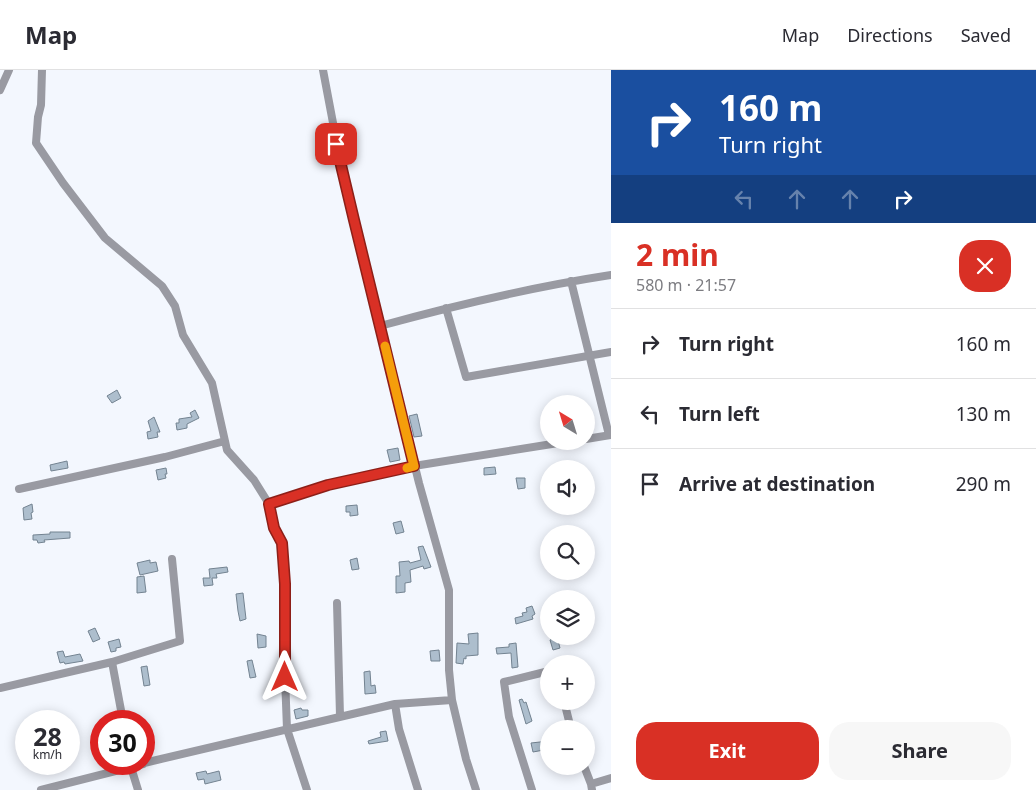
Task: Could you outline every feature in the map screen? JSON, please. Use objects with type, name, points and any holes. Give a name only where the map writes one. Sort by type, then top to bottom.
[{"type":"street","points":[[0,90],[9,70]]},
{"type":"street","points":[[42,70],[41,105],[36,143],[63,183],[106,238],[162,286],[175,306],[183,336],[212,383],[227,450],[254,480],[269,504],[274,528],[282,543],[285,584],[287,730],[307,790]]},
{"type":"street","points":[[323,70],[339,153],[380,326],[414,466],[449,590],[449,670],[452,700],[466,759],[476,790]]},
{"type":"street","points":[[380,326],[446,308],[571,281],[611,275]]},
{"type":"street","points":[[571,281],[610,435],[595,438]]},
{"type":"street","points":[[446,308],[466,377],[611,352]]},
{"type":"street","points":[[18,489],[165,457],[225,441]]},
{"type":"street","points":[[269,504],[328,485],[414,466],[540,446]]},
{"type":"street","points":[[0,688],[112,662],[180,640],[172,559]]},
{"type":"street","points":[[337,603],[340,716]]},
{"type":"street","points":[[112,662],[121,710]]},
{"type":"street","points":[[532,790],[509,716],[504,682],[540,673]]},
{"type":"street","points":[[155,761],[395,704],[452,700]]},
{"type":"street","points":[[395,704],[399,730],[418,790]]},
{"type":"street","points":[[41,790],[94,775]]},
{"type":"street","points":[[133,775],[138,790]]},
{"type":"street","points":[[587,775],[591,787],[611,778]]},
{"type":"building","points":[[117,390],[121,398],[112,403],[107,396]]},
{"type":"building","points":[[195,410],[199,418],[187,424],[187,428],[177,430],[176,423],[179,423],[179,419],[192,417],[190,413]]},
{"type":"building","points":[[417,414],[422,436],[414,437],[409,416]]},
{"type":"building","points":[[154,417],[160,432],[157,432],[158,437],[148,439],[147,432],[151,431],[148,421]]},
{"type":"building","points":[[398,448],[400,460],[390,462],[387,450]]},
{"type":"building","points":[[67,461],[68,468],[51,471],[50,465]]},
{"type":"building","points":[[495,467],[496,474],[484,475],[484,468]]},
{"type":"building","points":[[166,468],[166,478],[158,480],[156,470]]},
{"type":"building","points":[[516,478],[525,478],[525,488],[518,489]]},
{"type":"building","points":[[32,504],[32,519],[24,520],[23,508]]},
{"type":"building","points":[[357,505],[358,515],[350,516],[350,512],[346,512],[346,506]]},
{"type":"building","points":[[401,521],[404,532],[396,534],[393,523]]},
{"type":"building","points":[[50,532],[70,532],[70,538],[44,540],[45,542],[38,543],[37,540],[33,540],[33,535],[50,534]]},
{"type":"building","points":[[423,546],[431,567],[424,569],[423,566],[410,570],[411,582],[405,583],[405,592],[396,593],[396,576],[400,576],[399,562],[409,561],[410,563],[421,560],[418,547]]},
{"type":"building","points":[[357,558],[359,569],[352,570],[350,560]]},
{"type":"building","points":[[150,560],[150,563],[156,562],[158,571],[140,575],[137,563]]},
{"type":"building","points":[[227,567],[228,572],[216,574],[217,578],[212,578],[213,585],[204,586],[203,578],[210,578],[209,569]]},
{"type":"building","points":[[144,576],[146,592],[137,593],[137,577]]},
{"type":"building","points":[[243,593],[246,619],[240,621],[236,594]]},
{"type":"building","points":[[532,606],[535,614],[532,616],[533,619],[516,624],[515,618],[523,616],[522,613],[527,612],[526,608]]},
{"type":"building","points":[[95,628],[100,639],[93,642],[88,631]]},
{"type":"building","points":[[478,633],[478,655],[466,656],[463,664],[456,663],[457,643],[469,644],[468,634]]},
{"type":"building","points":[[257,634],[266,636],[266,647],[258,648]]},
{"type":"building","points":[[119,639],[121,647],[111,652],[108,642]]},
{"type":"building","points":[[516,643],[518,667],[512,668],[511,653],[497,654],[496,648],[509,647],[509,644]]},
{"type":"building","points":[[552,645],[559,645],[560,648],[553,650]]},
{"type":"building","points":[[439,650],[440,661],[431,661],[430,651]]},
{"type":"building","points":[[63,651],[65,657],[80,654],[83,661],[60,663],[57,652]]},
{"type":"building","points":[[252,660],[256,677],[250,678],[247,661]]},
{"type":"building","points":[[147,666],[150,685],[144,686],[141,667]]},
{"type":"building","points":[[370,671],[371,686],[375,685],[376,693],[365,694],[364,672]]},
{"type":"building","points":[[522,699],[524,703],[526,702],[532,721],[526,724],[519,700]]},
{"type":"building","points":[[301,708],[302,710],[308,710],[308,716],[296,719],[294,710]]},
{"type":"building","points":[[386,731],[388,741],[369,744],[368,741],[381,737],[380,732]]},
{"type":"building","points":[[540,742],[540,751],[533,752],[531,743]]},
{"type":"building","points":[[206,771],[207,774],[219,771],[221,780],[205,784],[204,779],[198,780],[196,773]]},
{"type":"slow traffic","points":[[385,346],[414,466],[407,468]]},
{"type":"route","points":[[285,677],[285,584],[282,543],[274,528],[269,504],[328,485],[414,466],[336,144]]}]
